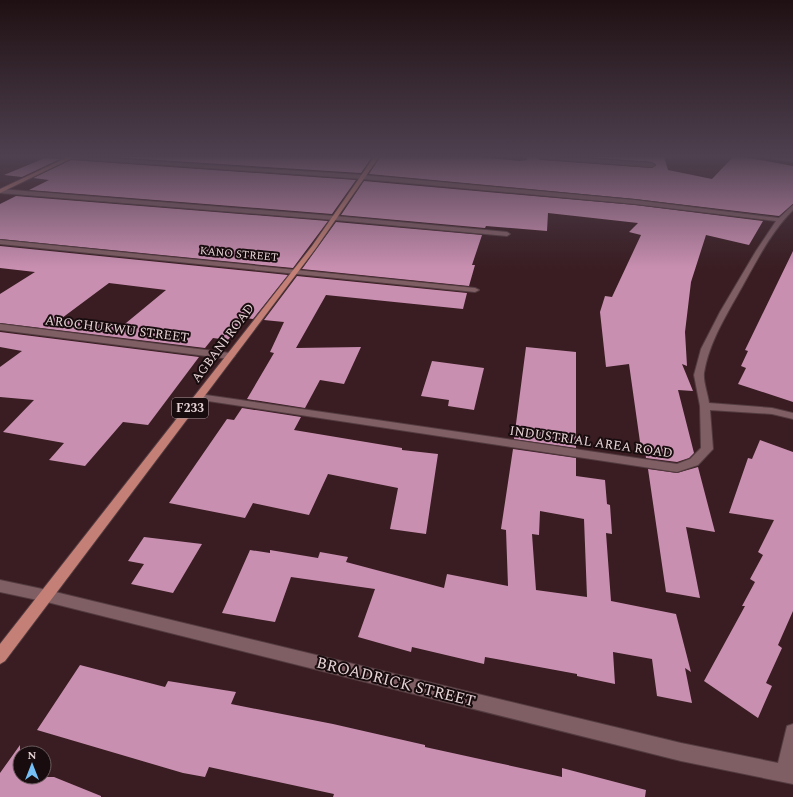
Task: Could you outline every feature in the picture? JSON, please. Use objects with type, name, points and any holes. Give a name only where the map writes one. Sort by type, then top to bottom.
[{"type":"main road","name":"AGBANI ROAD","points":[[0,656],[296,271],[351,194]]},
{"type":"street","points":[[40,194],[335,218],[507,234]]},
{"type":"street","points":[[550,194],[635,202],[780,220]]},
{"type":"street","name":"INDUSTRIAL AREA ROAD","points":[[199,397],[677,468],[694,462],[707,449],[705,406],[699,375],[705,349],[755,258],[780,220],[793,207]]},
{"type":"street","name":"KANO STREET","points":[[0,242],[475,290]]},
{"type":"street","name":"AROCHUKWU STREET","points":[[0,328],[230,356]]},
{"type":"street","points":[[705,406],[772,412],[793,416]]},
{"type":"street","name":"BROADRICK STREET","points":[[0,586],[47,596],[681,752],[789,774]]},
{"type":"street","points":[[789,774],[793,732]]},
{"type":"building","points":[[82,194],[346,194],[332,214]]},
{"type":"building","points":[[355,194],[513,194],[635,205],[763,221],[749,245],[706,235],[691,282],[685,332],[687,366],[682,364],[693,391],[678,390],[694,453],[689,458],[677,462],[646,458],[645,450],[641,449],[629,364],[606,367],[600,312],[605,296],[612,297],[641,235],[629,232],[638,223],[548,213],[547,231],[486,226],[485,228],[341,215]]},
{"type":"building","points":[[584,194],[793,194],[793,204],[779,216]]},
{"type":"building","points":[[16,196],[328,221],[293,268],[0,239],[0,204]]},
{"type":"building","points":[[336,222],[482,235],[472,265],[475,265],[469,286],[302,269]]},
{"type":"building","points":[[0,246],[288,275],[253,319],[245,318],[228,340],[213,338],[205,348],[0,323],[0,294],[35,272],[0,268]],"holes":[[[109,283],[166,290],[120,328],[62,318]]]},
{"type":"building","points":[[793,251],[793,402],[738,384],[746,368],[741,366],[748,351],[745,350]]},
{"type":"building","points":[[297,276],[467,293],[463,309],[326,295],[296,348],[361,347],[344,384],[320,380],[305,408],[247,399],[274,353],[270,352],[284,322],[264,320]]},
{"type":"building","points":[[0,332],[199,357],[148,425],[123,422],[85,466],[49,460],[64,443],[3,432],[34,400],[0,397],[0,367],[22,351],[0,347]]},
{"type":"building","points":[[526,347],[576,352],[576,448],[514,439]]},
{"type":"building","points":[[432,361],[484,368],[474,410],[448,406],[449,400],[421,396]]},
{"type":"building","points":[[242,408],[301,417],[294,430],[402,448],[402,450],[438,454],[426,534],[390,529],[398,488],[328,474],[309,515],[253,503],[245,518],[169,503],[227,419],[234,420]]},
{"type":"building","points":[[760,440],[793,452],[793,611],[778,645],[782,648],[766,683],[772,686],[758,718],[704,681],[745,606],[742,606],[755,582],[750,579],[763,555],[758,552],[774,520],[729,513],[748,458],[752,459]]},
{"type":"building","points":[[513,449],[576,458],[576,476],[605,480],[607,504],[610,505],[612,534],[606,533],[611,601],[676,614],[691,672],[685,668],[692,703],[657,696],[652,659],[613,652],[615,684],[577,676],[577,674],[485,657],[484,664],[412,647],[411,652],[358,637],[375,589],[291,577],[275,622],[222,613],[250,550],[270,553],[270,550],[318,558],[320,552],[348,557],[346,562],[444,588],[447,574],[508,586],[506,530],[501,529]],"holes":[[[540,511],[584,519],[587,597],[536,590],[532,534],[539,535]]]},
{"type":"building","points":[[698,467],[715,532],[686,527],[700,598],[666,592],[648,469],[677,473]]},
{"type":"building","points":[[144,537],[202,544],[173,593],[131,584],[144,564],[128,561]]},
{"type":"building","points":[[80,665],[165,687],[168,681],[236,692],[231,704],[333,724],[425,745],[425,747],[562,777],[562,768],[646,790],[645,797],[333,797],[334,794],[209,767],[205,777],[183,773],[37,730]]},
{"type":"building","points":[[12,756],[12,785],[52,785],[52,777],[54,777],[101,797],[0,797],[0,773]]}]
